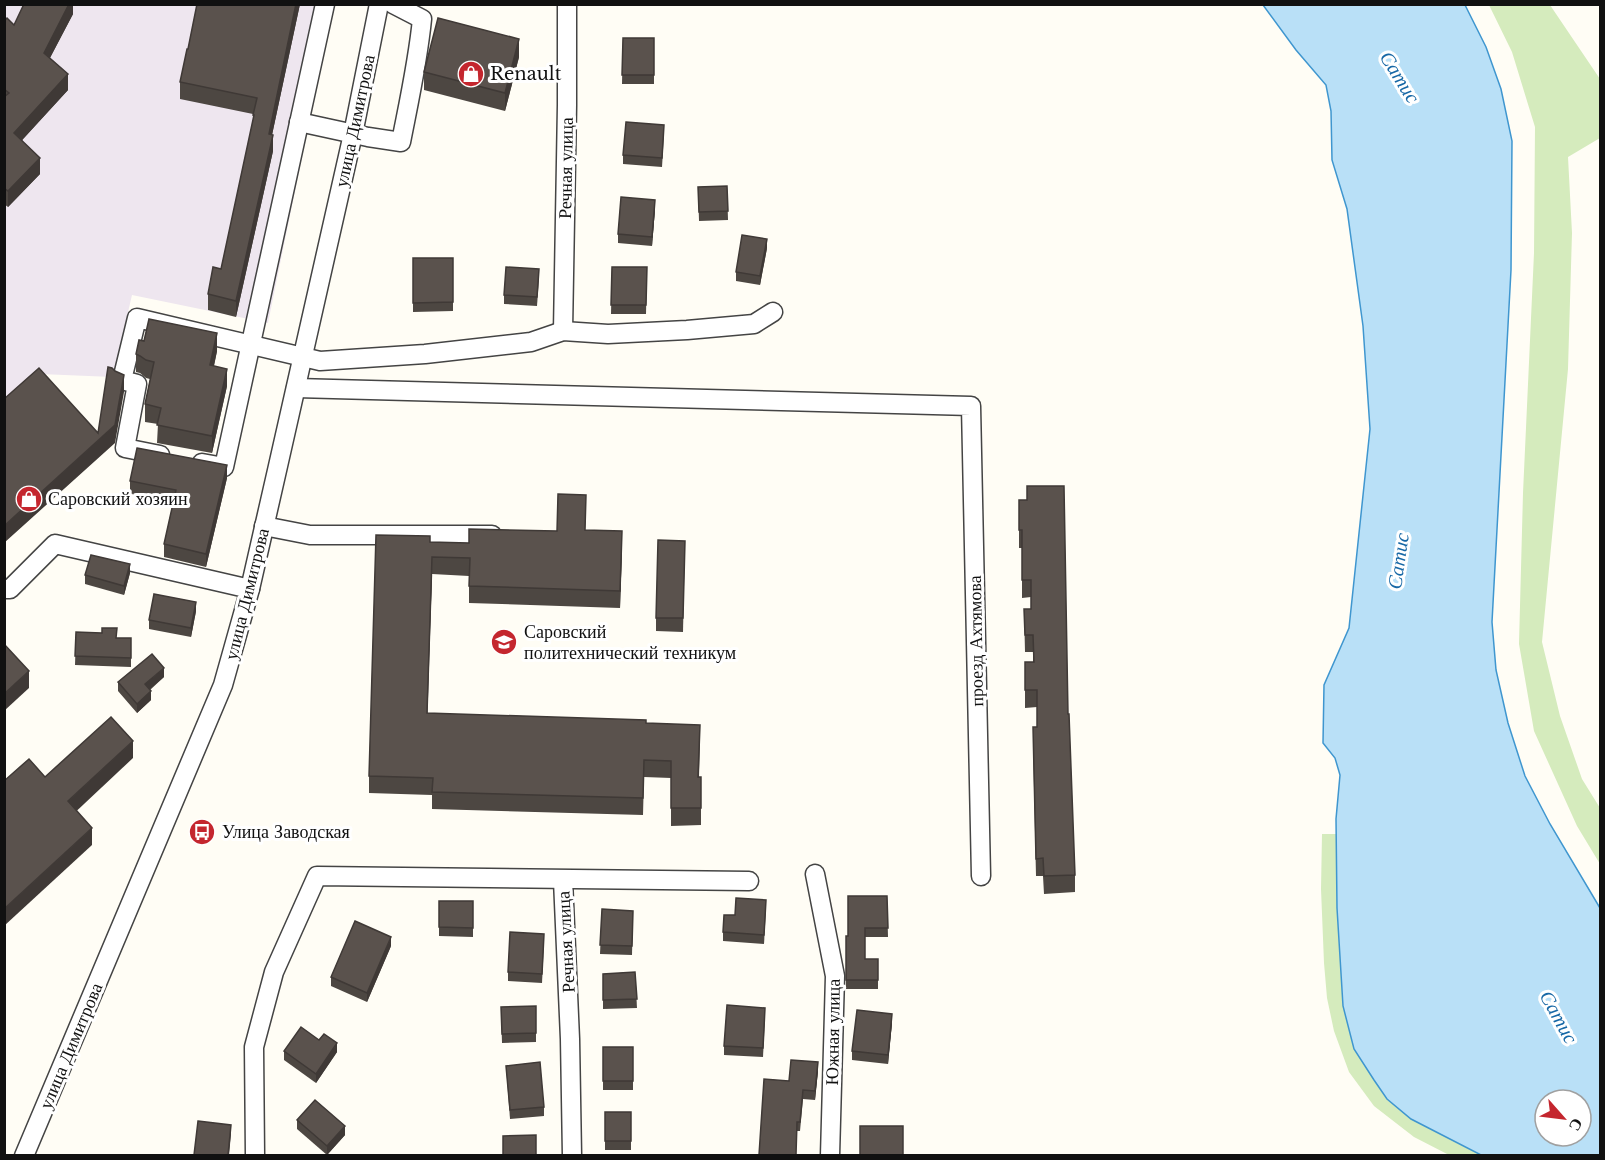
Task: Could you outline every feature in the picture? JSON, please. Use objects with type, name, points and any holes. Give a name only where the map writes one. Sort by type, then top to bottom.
[{"type":"street","points":[[325,4],[250,345],[224,467],[125,448],[137,384],[122,380],[136,318],[250,345],[320,361],[424,354],[531,342],[563,331],[608,334],[754,324],[773,312]]},
{"type":"street","name":"улица Димитрова","points":[[24,1155],[224,685],[250,589],[296,388],[353,134],[379,4]]},
{"type":"street","points":[[299,122],[400,142],[415,78],[422,19],[393,4]]},
{"type":"street","name":"Речная улица","points":[[563,331],[567,4]]},
{"type":"street","name":"проезд Ахтямова","points":[[296,388],[970,406],[981,876]]},
{"type":"street","points":[[264,526],[310,535],[512,535]]},
{"type":"street","points":[[4,590],[10,590],[55,543],[250,589]]},
{"type":"street","name":"Южная улица","points":[[815,874],[835,976],[830,1155]]},
{"type":"street","points":[[255,1155],[254,1047],[274,972],[317,876],[563,880]]},
{"type":"street","name":"Речная улица","points":[[572,1155],[563,880],[749,881]]},
{"type":"shaded area","points":[[5,5],[333,5],[268,323],[132,295],[113,377],[40,374],[5,405]]},
{"type":"green space","points":[[1489,5],[1550,5],[1600,79],[1600,138],[1568,157],[1572,233],[1568,369],[1542,642],[1560,716],[1582,779],[1600,808],[1600,864],[1577,826],[1534,731],[1519,644],[1534,253],[1535,127],[1512,52]]},
{"type":"green space","points":[[1322,834],[1336,834],[1337,908],[1343,1006],[1374,1080],[1387,1099],[1411,1119],[1481,1155],[1449,1155],[1414,1137],[1374,1106],[1349,1072],[1334,1031],[1327,998],[1321,889]]},
{"type":"water","name":"Сатис","points":[[1263,5],[1465,5],[1486,47],[1501,89],[1512,141],[1511,270],[1492,622],[1496,670],[1508,723],[1525,776],[1550,824],[1600,908],[1600,1155],[1481,1155],[1411,1119],[1387,1099],[1354,1049],[1343,1006],[1337,908],[1336,819],[1340,775],[1335,758],[1323,743],[1324,685],[1349,628],[1370,429],[1363,326],[1347,209],[1332,160],[1331,111],[1326,85],[1296,50]]},
{"type":"building","points":[[24,4],[69,4],[44,53],[68,74],[14,133],[40,158],[8,191],[4,188],[4,97],[9,93],[4,89],[4,21],[7,18],[14,25]]},
{"type":"building","points":[[197,4],[296,4],[269,134],[273,135],[236,301],[208,294],[213,267],[221,269],[257,98],[180,82]]},
{"type":"building","name":"Renault","points":[[438,18],[519,39],[505,93],[424,72]]},
{"type":"building","points":[[623,38],[654,38],[654,75],[622,75]]},
{"type":"building","points":[[626,122],[664,125],[662,158],[623,155]]},
{"type":"building","points":[[727,186],[728,211],[699,212],[698,187]]},
{"type":"building","points":[[621,197],[655,200],[652,237],[618,234]]},
{"type":"building","points":[[742,235],[767,239],[760,276],[736,272]]},
{"type":"building","points":[[413,258],[453,258],[453,302],[413,303]]},
{"type":"building","points":[[506,267],[539,269],[537,297],[504,295]]},
{"type":"building","points":[[612,267],[647,267],[646,305],[611,305]]},
{"type":"building","points":[[149,319],[217,333],[210,365],[227,369],[212,436],[157,425],[161,408],[145,404],[154,362],[136,354],[139,340],[144,341]]},
{"type":"building","name":"Саровский хозяин","points":[[108,367],[124,375],[115,425],[4,526],[4,399],[39,368],[98,433]]},
{"type":"building","points":[[137,448],[227,465],[206,554],[164,544],[176,490],[130,481]]},
{"type":"building","points":[[1027,486],[1064,486],[1068,714],[1075,875],[1044,876],[1043,858],[1036,859],[1033,727],[1037,727],[1037,690],[1025,690],[1025,662],[1034,662],[1033,635],[1025,635],[1024,609],[1031,609],[1031,580],[1022,580],[1022,530],[1019,530],[1019,500],[1027,500]]},
{"type":"building","points":[[558,494],[586,495],[585,530],[622,531],[620,591],[469,586],[470,558],[432,557],[427,713],[646,720],[646,723],[700,725],[698,777],[701,777],[701,808],[671,808],[671,761],[644,760],[643,798],[432,792],[433,778],[369,776],[376,535],[430,536],[430,542],[469,543],[469,529],[557,531]]},
{"type":"building","points":[[658,540],[685,541],[683,618],[656,618]]},
{"type":"building","points":[[91,555],[130,564],[124,586],[85,575]]},
{"type":"building","points":[[154,594],[196,602],[191,628],[149,620]]},
{"type":"building","points":[[102,628],[117,628],[116,638],[131,638],[131,658],[75,656],[76,632],[102,633]]},
{"type":"building","points":[[4,644],[29,671],[4,694]]},
{"type":"building","points":[[152,654],[164,668],[145,684],[151,691],[137,704],[118,682]]},
{"type":"building","points":[[111,717],[133,741],[68,801],[92,828],[4,909],[4,781],[29,759],[45,777]]},
{"type":"building","points":[[848,896],[887,896],[888,928],[865,928],[865,959],[878,959],[878,980],[846,980]]},
{"type":"building","points":[[736,898],[766,900],[764,935],[723,932],[724,915],[735,915]]},
{"type":"building","points":[[439,901],[473,901],[473,928],[439,927]]},
{"type":"building","points":[[602,909],[633,911],[632,946],[600,945]]},
{"type":"building","points":[[355,921],[391,937],[367,993],[331,977]]},
{"type":"building","points":[[510,932],[544,934],[542,974],[508,972]]},
{"type":"building","points":[[635,972],[637,999],[603,1000],[603,974]]},
{"type":"building","points":[[727,1005],[765,1008],[763,1048],[724,1046]]},
{"type":"building","points":[[536,1006],[536,1033],[502,1034],[501,1007]]},
{"type":"building","points":[[857,1010],[892,1014],[888,1055],[852,1051]]},
{"type":"building","points":[[301,1027],[319,1040],[324,1034],[337,1043],[316,1074],[284,1051]]},
{"type":"building","points":[[603,1047],[633,1047],[633,1081],[603,1081]]},
{"type":"building","points":[[791,1060],[818,1062],[815,1091],[803,1090],[800,1122],[797,1122],[796,1155],[759,1155],[764,1079],[789,1081]]},
{"type":"building","points":[[540,1062],[544,1107],[510,1110],[506,1066]]},
{"type":"building","points":[[315,1100],[345,1126],[327,1146],[297,1120]]},
{"type":"building","points":[[605,1112],[631,1112],[631,1141],[605,1141]]},
{"type":"building","points":[[198,1121],[231,1125],[228,1155],[194,1155]]},
{"type":"building","points":[[860,1126],[903,1126],[903,1155],[860,1155]]},
{"type":"building","points":[[536,1135],[536,1155],[503,1155],[503,1136]]},
{"type":"place","name":"Renault","points":[[471,74]]},
{"type":"place","name":"Саровский хозяин","points":[[29,499]]},
{"type":"place","name":"Саровский политехнический техникум","points":[[504,642]]},
{"type":"place","name":"Улица Заводская","points":[[202,832]]}]
